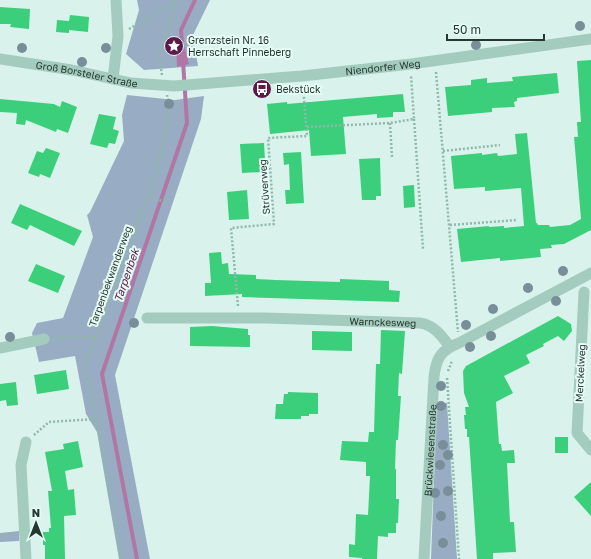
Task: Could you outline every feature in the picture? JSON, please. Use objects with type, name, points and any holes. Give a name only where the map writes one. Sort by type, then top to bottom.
[{"type":"street","points":[[114,79],[118,36],[116,0]]},
{"type":"street","name":"Niendorfer Weg","points":[[169,86],[302,76],[411,64],[591,39]]},
{"type":"street","name":"Groß Borsteler Straße","points":[[0,58],[143,84],[169,86]]},
{"type":"street","points":[[455,345],[591,273]]},
{"type":"street","name":"Merckelweg","points":[[572,283],[587,295],[577,433],[591,450]]},
{"type":"street","name":"Warnckesweg","points":[[147,318],[239,318],[420,323],[427,324],[435,329],[455,345]]},
{"type":"street","points":[[0,348],[44,339]]},
{"type":"street","name":"Brückwiesenstraße","points":[[424,559],[435,367],[443,352],[455,345]]},
{"type":"street","points":[[26,442],[21,465],[26,559]]},
{"type":"path","points":[[118,36],[176,1]]},
{"type":"path","name":"Tarpenbekwanderweg","points":[[122,559],[96,419],[84,367],[148,196],[167,127],[169,86],[159,55],[176,1]]},
{"type":"path","points":[[435,61],[450,225],[455,345],[447,375],[459,559]]},
{"type":"path","points":[[411,64],[423,249]]},
{"type":"path","points":[[302,76],[307,127],[390,123],[414,119]]},
{"type":"path","points":[[390,123],[392,157]]},
{"type":"path","name":"Strüverweg","points":[[239,318],[231,228],[274,224],[268,138],[307,136],[307,127]]},
{"type":"path","points":[[443,151],[500,145]]},
{"type":"path","points":[[148,196],[168,203]]},
{"type":"path","points":[[450,225],[517,220]]},
{"type":"path","points":[[44,339],[96,337]]},
{"type":"path","points":[[26,442],[49,422],[96,419]]},
{"type":"shaded area","points":[[137,0],[210,0],[193,35],[198,66],[144,70],[126,54],[139,10]]},
{"type":"shaded area","points":[[176,37],[182,38],[189,64],[177,67]]},
{"type":"shaded area","points":[[127,95],[175,100],[204,96],[201,119],[115,375],[150,559],[119,559],[97,432],[86,414],[75,356],[39,362],[32,333],[37,323],[63,318],[93,237],[87,215],[90,212],[124,141],[122,115]]},
{"type":"shaded area","points":[[447,403],[457,559],[431,559],[437,404]]},
{"type":"shaded area","points":[[19,531],[19,541],[0,542],[0,533]]},
{"type":"building","points":[[0,7],[30,9],[29,29],[10,27],[11,24],[0,24]]},
{"type":"building","points":[[70,15],[89,17],[88,32],[69,30],[69,33],[56,32],[57,20],[69,21]]},
{"type":"building","points":[[591,60],[591,230],[564,244],[551,245],[552,248],[540,249],[541,257],[500,261],[500,258],[461,262],[457,229],[489,226],[504,226],[504,228],[524,226],[521,188],[485,191],[485,187],[454,189],[451,156],[482,153],[482,155],[497,153],[498,156],[517,154],[515,134],[527,133],[536,223],[538,225],[549,225],[550,227],[570,225],[581,219],[574,137],[578,137],[577,122],[581,122],[577,61]]},
{"type":"building","points":[[557,73],[559,93],[517,98],[517,101],[514,102],[515,107],[492,108],[492,112],[448,116],[445,87],[471,85],[471,80],[487,78],[487,83],[513,81],[512,77]]},
{"type":"building","points":[[403,94],[405,112],[393,112],[393,117],[377,118],[377,114],[343,117],[346,154],[311,156],[309,130],[270,134],[267,104],[287,102],[287,104]]},
{"type":"building","points":[[0,99],[54,104],[60,107],[62,101],[77,107],[68,133],[57,129],[56,132],[26,120],[25,125],[16,124],[17,113],[0,112]]},
{"type":"building","points":[[99,114],[116,117],[113,129],[119,131],[115,144],[109,143],[107,148],[90,144]]},
{"type":"building","points":[[264,143],[265,160],[261,160],[262,172],[242,173],[240,144]]},
{"type":"building","points":[[46,148],[60,153],[50,178],[40,174],[39,177],[28,173],[37,151],[43,153]]},
{"type":"building","points":[[301,152],[304,203],[286,204],[285,190],[290,190],[289,164],[284,165],[283,153]]},
{"type":"building","points":[[380,158],[381,196],[376,196],[376,200],[362,200],[359,159]]},
{"type":"building","points":[[414,185],[415,207],[404,208],[403,186]]},
{"type":"building","points":[[247,190],[249,219],[229,220],[227,192]]},
{"type":"building","points":[[20,204],[82,231],[74,246],[30,225],[27,230],[11,223]]},
{"type":"building","points":[[221,252],[222,264],[228,263],[229,274],[256,275],[256,279],[276,280],[340,282],[340,279],[389,281],[389,290],[400,291],[399,302],[242,297],[242,294],[205,296],[205,283],[211,283],[209,253]]},
{"type":"building","points":[[36,264],[65,276],[58,293],[28,281]]},
{"type":"building","points":[[558,316],[571,324],[572,331],[564,341],[558,336],[543,344],[544,346],[526,355],[530,363],[504,376],[513,393],[496,402],[499,444],[501,444],[502,451],[514,450],[515,463],[507,463],[510,522],[514,522],[516,552],[493,553],[493,559],[477,559],[469,437],[467,437],[467,429],[465,429],[464,415],[466,415],[465,407],[469,407],[464,393],[463,371],[466,366]]},
{"type":"building","points":[[212,326],[248,329],[248,335],[250,335],[250,347],[190,346],[190,327]]},
{"type":"building","points":[[381,330],[405,331],[402,374],[399,373],[398,396],[401,396],[398,440],[396,440],[395,469],[396,499],[399,499],[398,523],[396,523],[396,533],[388,533],[388,537],[378,536],[377,559],[362,559],[349,557],[349,544],[355,545],[356,514],[368,515],[370,476],[366,476],[366,462],[340,460],[342,441],[368,442],[369,432],[374,432],[376,364],[380,364]]},
{"type":"building","points":[[312,331],[352,332],[352,351],[312,350]]},
{"type":"building","points":[[66,370],[69,389],[37,394],[34,375]]},
{"type":"building","points":[[16,382],[18,405],[7,406],[6,400],[0,401],[0,384]]},
{"type":"building","points":[[288,392],[318,393],[318,414],[301,416],[301,419],[275,419],[276,404],[283,404],[284,394],[288,394]]},
{"type":"building","points":[[555,437],[568,437],[568,453],[555,453]]},
{"type":"building","points":[[78,441],[83,467],[65,471],[68,490],[74,489],[76,515],[64,516],[65,559],[45,559],[43,532],[49,532],[49,528],[51,528],[48,491],[52,491],[45,452],[64,449],[63,444]]},
{"type":"building","points":[[591,482],[591,516],[574,497]]},
{"type":"waterway","name":"Tarpenbek","points":[[182,42],[181,30],[195,0]]},
{"type":"waterway","name":"Tarpenbek","points":[[137,559],[102,374],[187,123],[183,61]]},
{"type":"place","name":"Grenzstein Nr. 16 Herrschaft Pinneberg","points":[[174,46]]},
{"type":"place","name":"Bekstück","points":[[262,89]]}]
